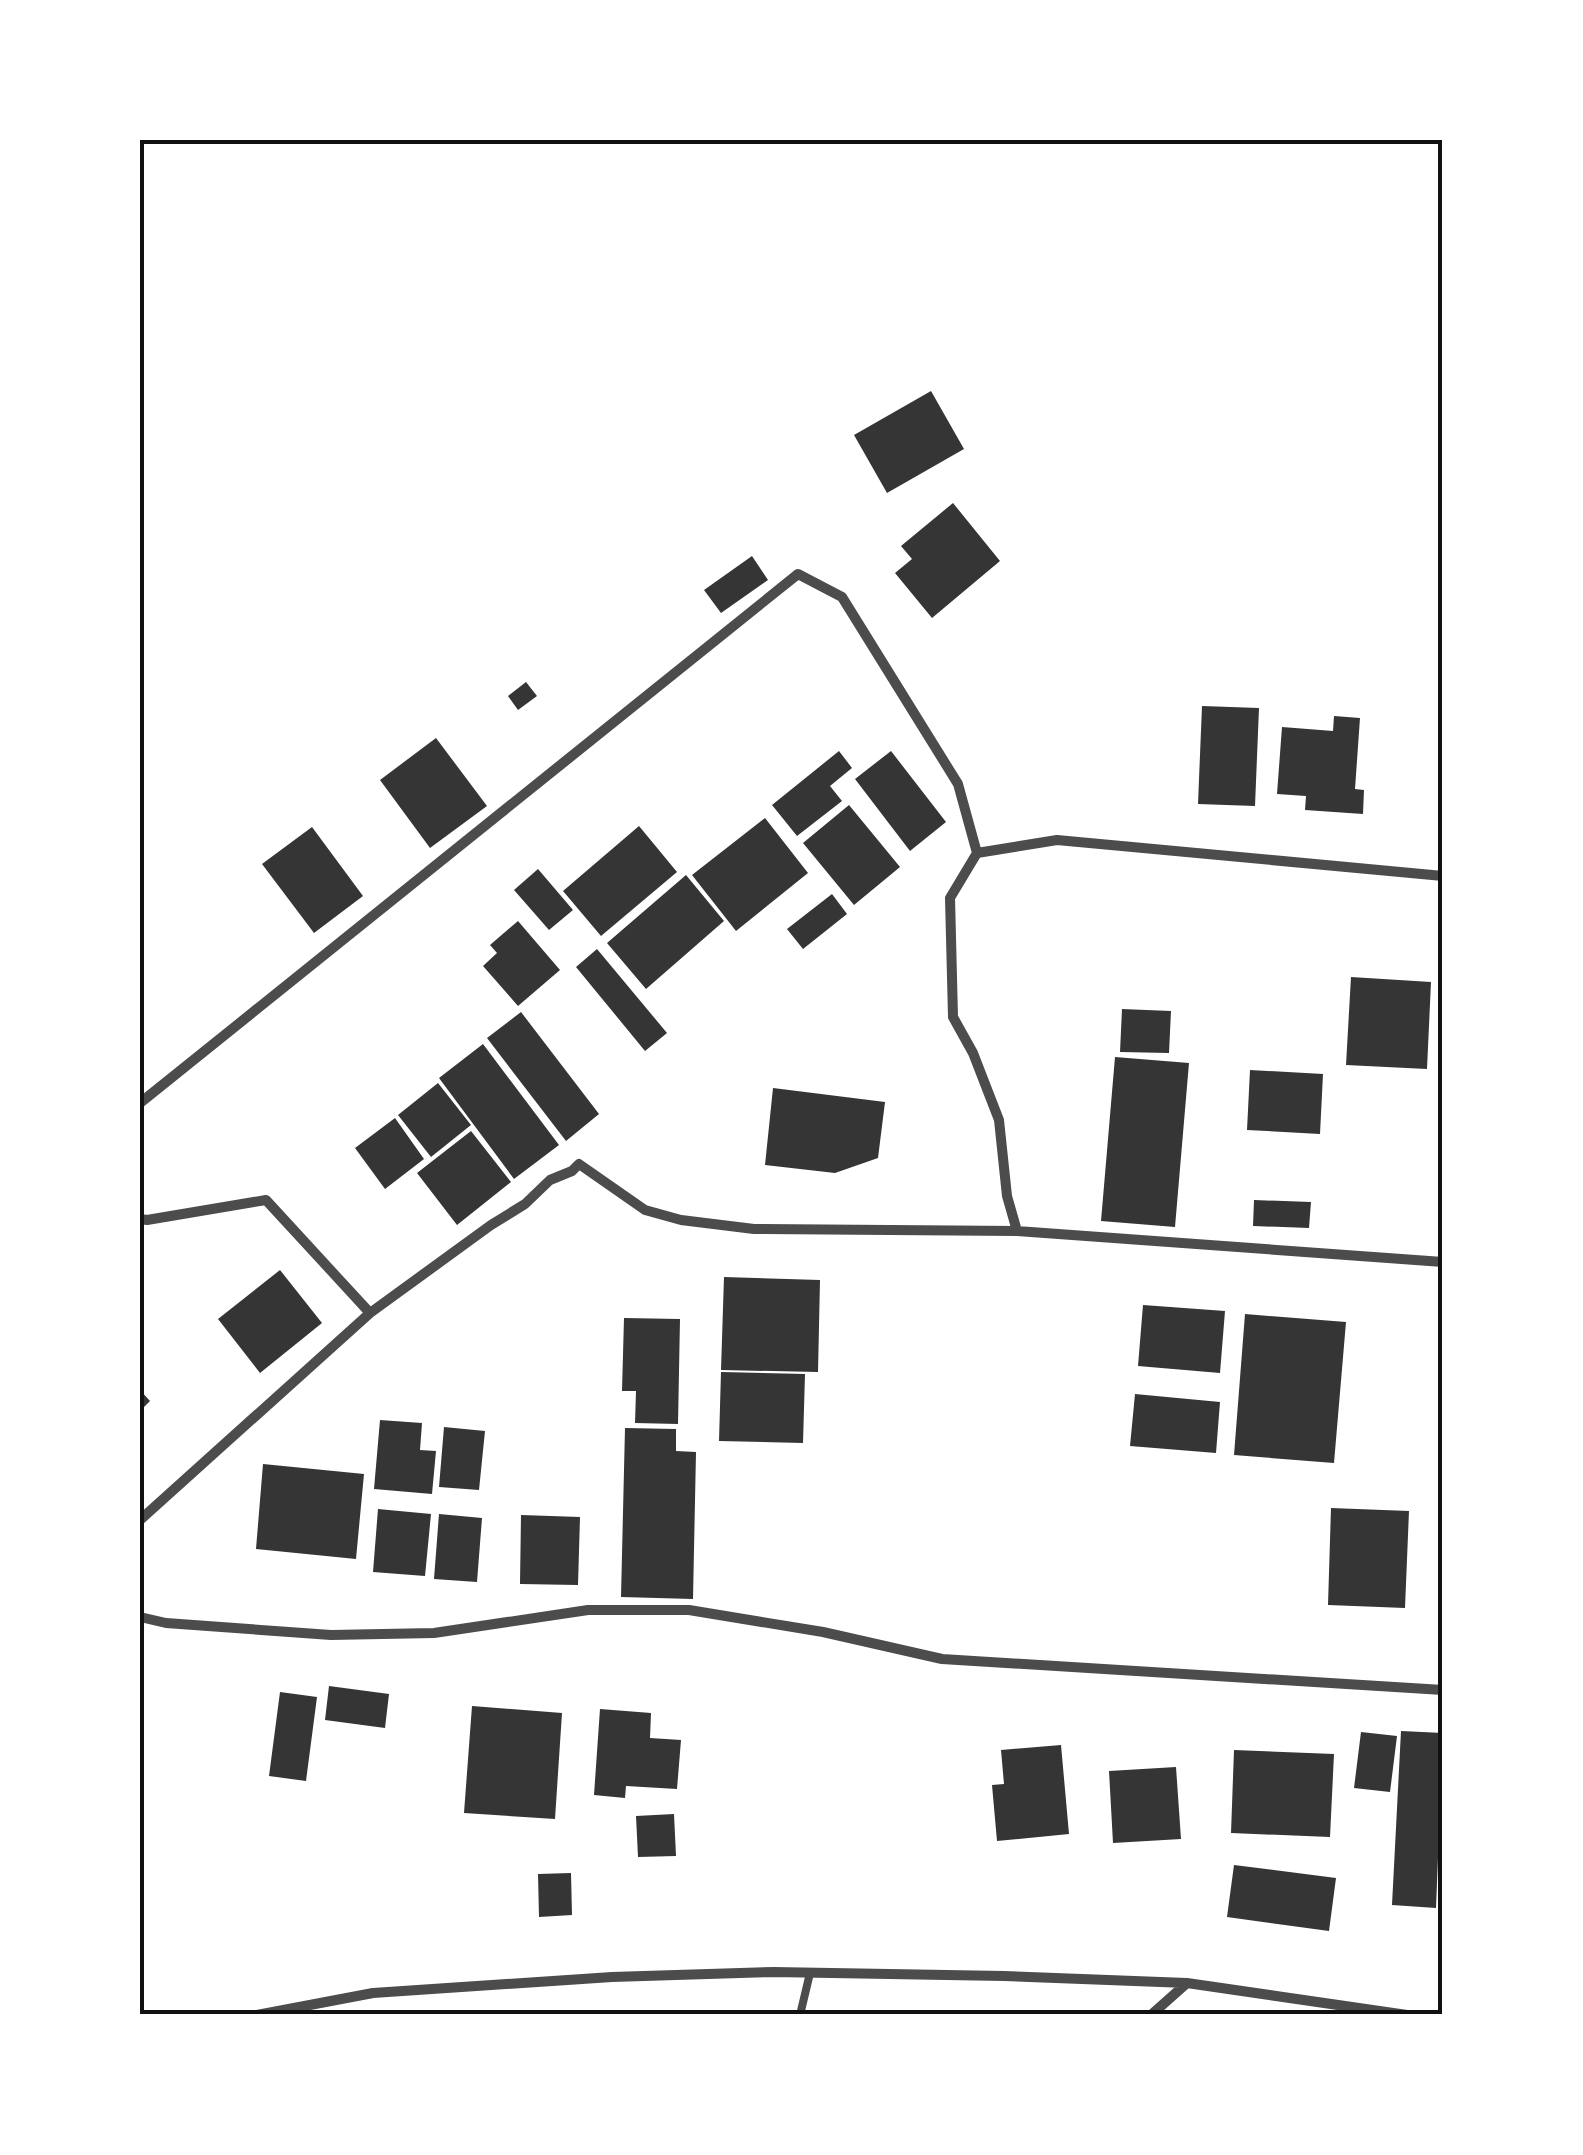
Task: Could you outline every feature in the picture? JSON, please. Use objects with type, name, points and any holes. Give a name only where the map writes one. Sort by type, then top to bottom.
[{"type":"street","points":[[140,1103],[798,574],[842,597],[958,784],[977,853],[950,898],[954,1017],[999,1120],[1007,1196],[1017,1231]]},
{"type":"street","points":[[977,853],[1056,840],[1443,876]]},
{"type":"street","points":[[140,1520],[370,1313],[526,1204],[550,1180],[579,1164],[645,1210],[681,1220],[754,1229],[1017,1231],[1443,1262]]},
{"type":"street","points":[[140,1218],[148,1220],[266,1200],[370,1313]]},
{"type":"street","points":[[140,1617],[331,1635],[434,1633],[588,1610],[689,1610],[823,1632],[942,1658],[1443,1690]]},
{"type":"street","points":[[257,2015],[373,1994],[612,1977],[810,1972],[1187,1983],[1408,2015]]},
{"type":"street","points":[[1151,2015],[1187,1983]]},
{"type":"lane","points":[[800,2015],[810,1972]]},
{"type":"building","points":[[931,391],[964,449],[887,493],[854,435]]},
{"type":"building","points":[[953,503],[1000,561],[932,618],[895,573],[912,559],[901,546]]},
{"type":"building","points":[[752,556],[768,580],[721,613],[704,590]]},
{"type":"building","points":[[526,682],[537,696],[518,710],[508,696]]},
{"type":"building","points":[[1202,706],[1259,708],[1255,806],[1198,804]]},
{"type":"building","points":[[1334,716],[1360,718],[1355,789],[1364,790],[1363,814],[1305,810],[1306,796],[1277,794],[1282,727],[1333,731]]},
{"type":"building","points":[[436,738],[487,806],[430,848],[380,780]]},
{"type":"building","points":[[839,751],[852,768],[830,786],[842,801],[797,836],[772,805]]},
{"type":"building","points":[[891,751],[946,822],[910,851],[855,779]]},
{"type":"building","points":[[849,805],[900,867],[854,905],[803,843]]},
{"type":"building","points":[[765,818],[808,873],[736,931],[692,875]]},
{"type":"building","points":[[639,826],[677,872],[601,936],[563,891]]},
{"type":"building","points":[[312,827],[363,896],[314,933],[262,864]]},
{"type":"building","points":[[538,869],[573,910],[549,930],[514,890]]},
{"type":"building","points":[[686,875],[724,921],[646,989],[607,943]]},
{"type":"building","points":[[832,894],[847,914],[803,949],[787,929]]},
{"type":"building","points":[[518,921],[560,970],[518,1006],[483,966],[497,953],[490,945]]},
{"type":"building","points":[[597,949],[667,1033],[645,1051],[576,967]]},
{"type":"building","points":[[1351,977],[1431,982],[1427,1069],[1346,1065]]},
{"type":"building","points":[[1122,1009],[1171,1011],[1169,1053],[1120,1052]]},
{"type":"building","points":[[521,1012],[599,1114],[566,1141],[487,1038]]},
{"type":"building","points":[[483,1044],[559,1145],[514,1179],[439,1078]]},
{"type":"building","points":[[1115,1057],[1189,1063],[1175,1227],[1101,1221]]},
{"type":"building","points":[[1250,1070],[1323,1074],[1320,1134],[1247,1130]]},
{"type":"building","points":[[438,1083],[471,1125],[431,1157],[398,1115]]},
{"type":"building","points":[[773,1088],[885,1102],[878,1158],[835,1173],[765,1165]]},
{"type":"building","points":[[395,1118],[424,1159],[385,1189],[355,1148]]},
{"type":"building","points":[[471,1131],[511,1182],[457,1225],[417,1173]]},
{"type":"building","points":[[1254,1200],[1311,1202],[1309,1228],[1253,1226]]},
{"type":"building","points":[[280,1270],[322,1323],[260,1373],[218,1319]]},
{"type":"building","points":[[724,1277],[820,1280],[818,1372],[721,1370]]},
{"type":"building","points":[[1143,1305],[1225,1311],[1220,1373],[1138,1366]]},
{"type":"building","points":[[1245,1314],[1346,1322],[1334,1463],[1234,1455]]},
{"type":"building","points":[[624,1318],[680,1319],[678,1424],[635,1423],[636,1391],[622,1391]]},
{"type":"building","points":[[721,1372],[805,1374],[803,1443],[719,1441]]},
{"type":"building","points":[[140,1390],[150,1401],[140,1411]]},
{"type":"building","points":[[1135,1394],[1220,1402],[1216,1453],[1130,1446]]},
{"type":"building","points":[[380,1420],[422,1423],[420,1450],[436,1451],[432,1494],[374,1489]]},
{"type":"building","points":[[444,1427],[485,1431],[479,1490],[439,1487]]},
{"type":"building","points":[[625,1428],[676,1429],[676,1451],[696,1452],[693,1599],[621,1597]]},
{"type":"building","points":[[1443,1428],[1443,1462],[1438,1462]]},
{"type":"building","points":[[263,1464],[364,1474],[356,1559],[256,1549]]},
{"type":"building","points":[[1331,1508],[1409,1511],[1405,1608],[1328,1605]]},
{"type":"building","points":[[378,1509],[431,1514],[425,1576],[373,1572]]},
{"type":"building","points":[[439,1514],[482,1518],[477,1582],[434,1579]]},
{"type":"building","points":[[521,1515],[580,1517],[578,1585],[520,1584]]},
{"type":"building","points":[[329,1686],[389,1694],[385,1728],[325,1720]]},
{"type":"building","points":[[280,1692],[317,1697],[306,1781],[269,1776]]},
{"type":"building","points":[[472,1706],[562,1713],[555,1819],[464,1813]]},
{"type":"building","points":[[600,1709],[651,1713],[650,1738],[681,1740],[677,1789],[626,1786],[625,1798],[594,1795]]},
{"type":"building","points":[[1401,1731],[1443,1733],[1436,1908],[1392,1905]]},
{"type":"building","points":[[1361,1732],[1397,1736],[1390,1792],[1354,1788]]},
{"type":"building","points":[[1061,1745],[1069,1834],[997,1841],[992,1785],[1004,1784],[1001,1750]]},
{"type":"building","points":[[1234,1750],[1334,1754],[1330,1837],[1231,1833]]},
{"type":"building","points":[[1176,1767],[1181,1839],[1113,1843],[1109,1771]]},
{"type":"building","points":[[674,1814],[676,1856],[638,1857],[636,1816]]},
{"type":"building","points":[[1234,1865],[1336,1878],[1329,1931],[1227,1917]]},
{"type":"building","points":[[571,1873],[572,1915],[539,1917],[538,1874]]}]
